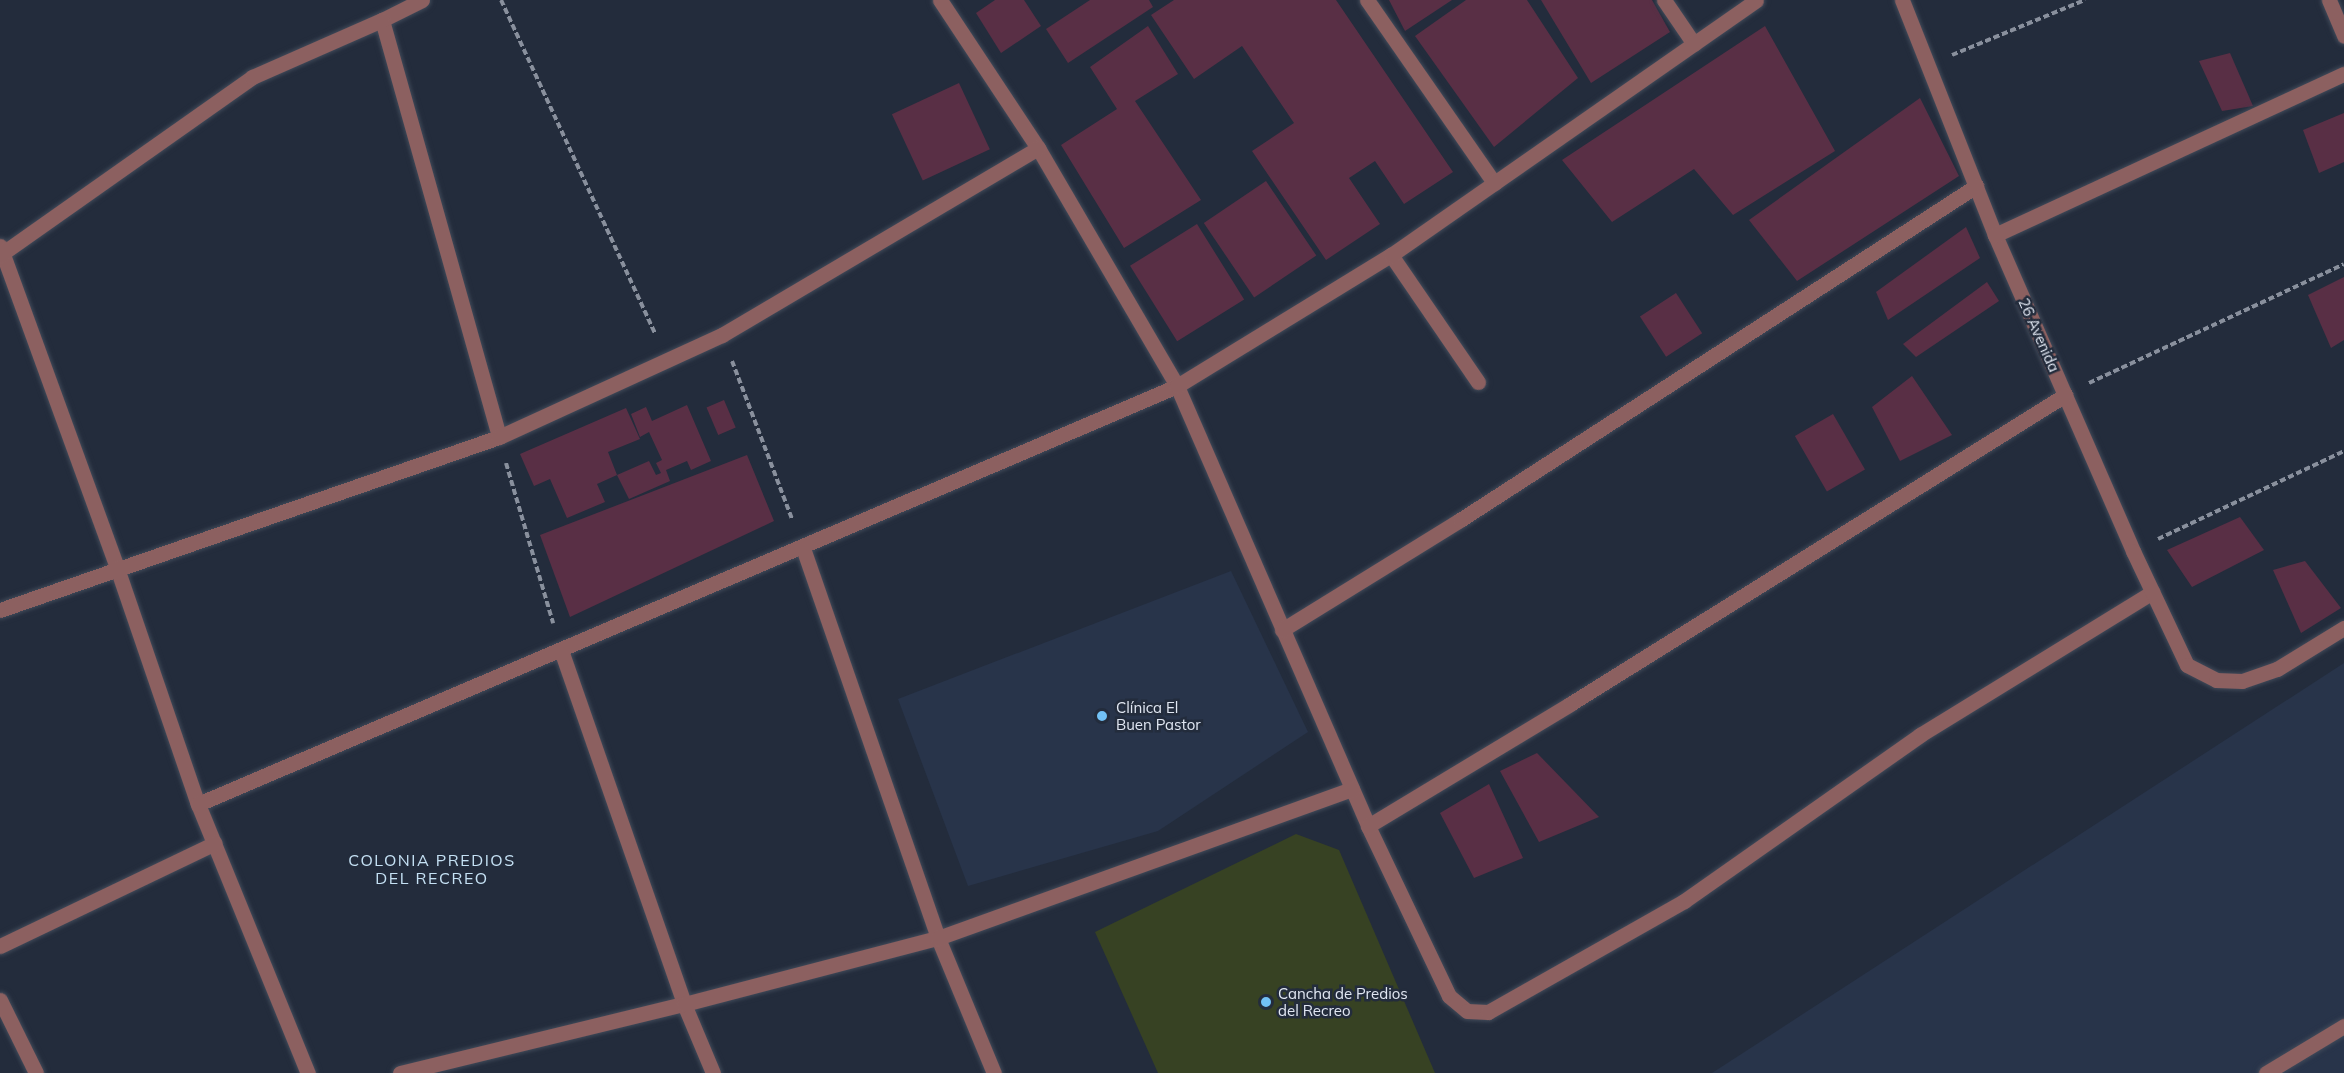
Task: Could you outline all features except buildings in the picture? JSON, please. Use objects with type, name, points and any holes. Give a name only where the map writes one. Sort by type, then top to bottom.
[{"type":"street","points":[[308,1073],[198,804],[117,568],[1,252],[252,77],[422,0]]},
{"type":"street","points":[[940,0],[1038,148],[1178,386],[1368,826],[1449,996],[1467,1011],[1488,1012],[1684,901],[1920,735],[2152,592]]},
{"type":"street","points":[[1367,0],[1494,183]]},
{"type":"street","points":[[1664,0],[1694,44]]},
{"type":"street","points":[[198,804],[803,548],[1178,386],[1391,255],[1756,0]]},
{"type":"street","name":"26 Avenida","points":[[1902,0],[1995,235],[2133,551],[2187,665],[2216,680],[2242,681],[2277,669],[2344,628]]},
{"type":"street","points":[[2329,0],[2344,36]]},
{"type":"street","points":[[382,20],[499,437]]},
{"type":"street","points":[[1995,235],[2344,74]]},
{"type":"street","points":[[0,610],[499,437],[722,335],[1038,148]]},
{"type":"street","points":[[1282,630],[1479,507],[1976,186]]},
{"type":"street","points":[[1391,255],[1478,382]]},
{"type":"street","points":[[1368,826],[1570,704],[2065,394]]},
{"type":"street","points":[[803,548],[938,938],[994,1073]]},
{"type":"street","points":[[561,650],[684,1004],[713,1073]]},
{"type":"street","points":[[400,1073],[684,1004],[938,938],[1352,789]]},
{"type":"street","points":[[0,946],[215,843]]},
{"type":"street","points":[[0,1000],[36,1073]]},
{"type":"street","points":[[2266,1073],[2344,1026]]},
{"type":"path","points":[[501,0],[667,360]]},
{"type":"path","points":[[1928,66],[2085,0]]},
{"type":"path","points":[[2065,394],[2344,264]]},
{"type":"path","points":[[722,335],[803,548]]},
{"type":"path","points":[[499,437],[561,650]]},
{"type":"path","points":[[2133,551],[2344,451]]},
{"type":"shaded area","name":"Clínica El Buen Pastor","points":[[1231,571],[1308,732],[1158,831],[968,886],[898,699]]},
{"type":"shaded area","points":[[2344,663],[2344,1073],[1712,1073]]},
{"type":"green space","name":"Cancha de Predios del Recreo","points":[[1296,834],[1339,850],[1435,1073],[1158,1073],[1095,932]]},
{"type":"place","name":"Clínica El Buen Pastor","points":[[1102,716]]},
{"type":"place","name":"Cancha de Predios del Recreo","points":[[1266,1002]]},
{"type":"district","name":"COLONIA PREDIOS DEL RECREO","points":[[432,869]]}]
